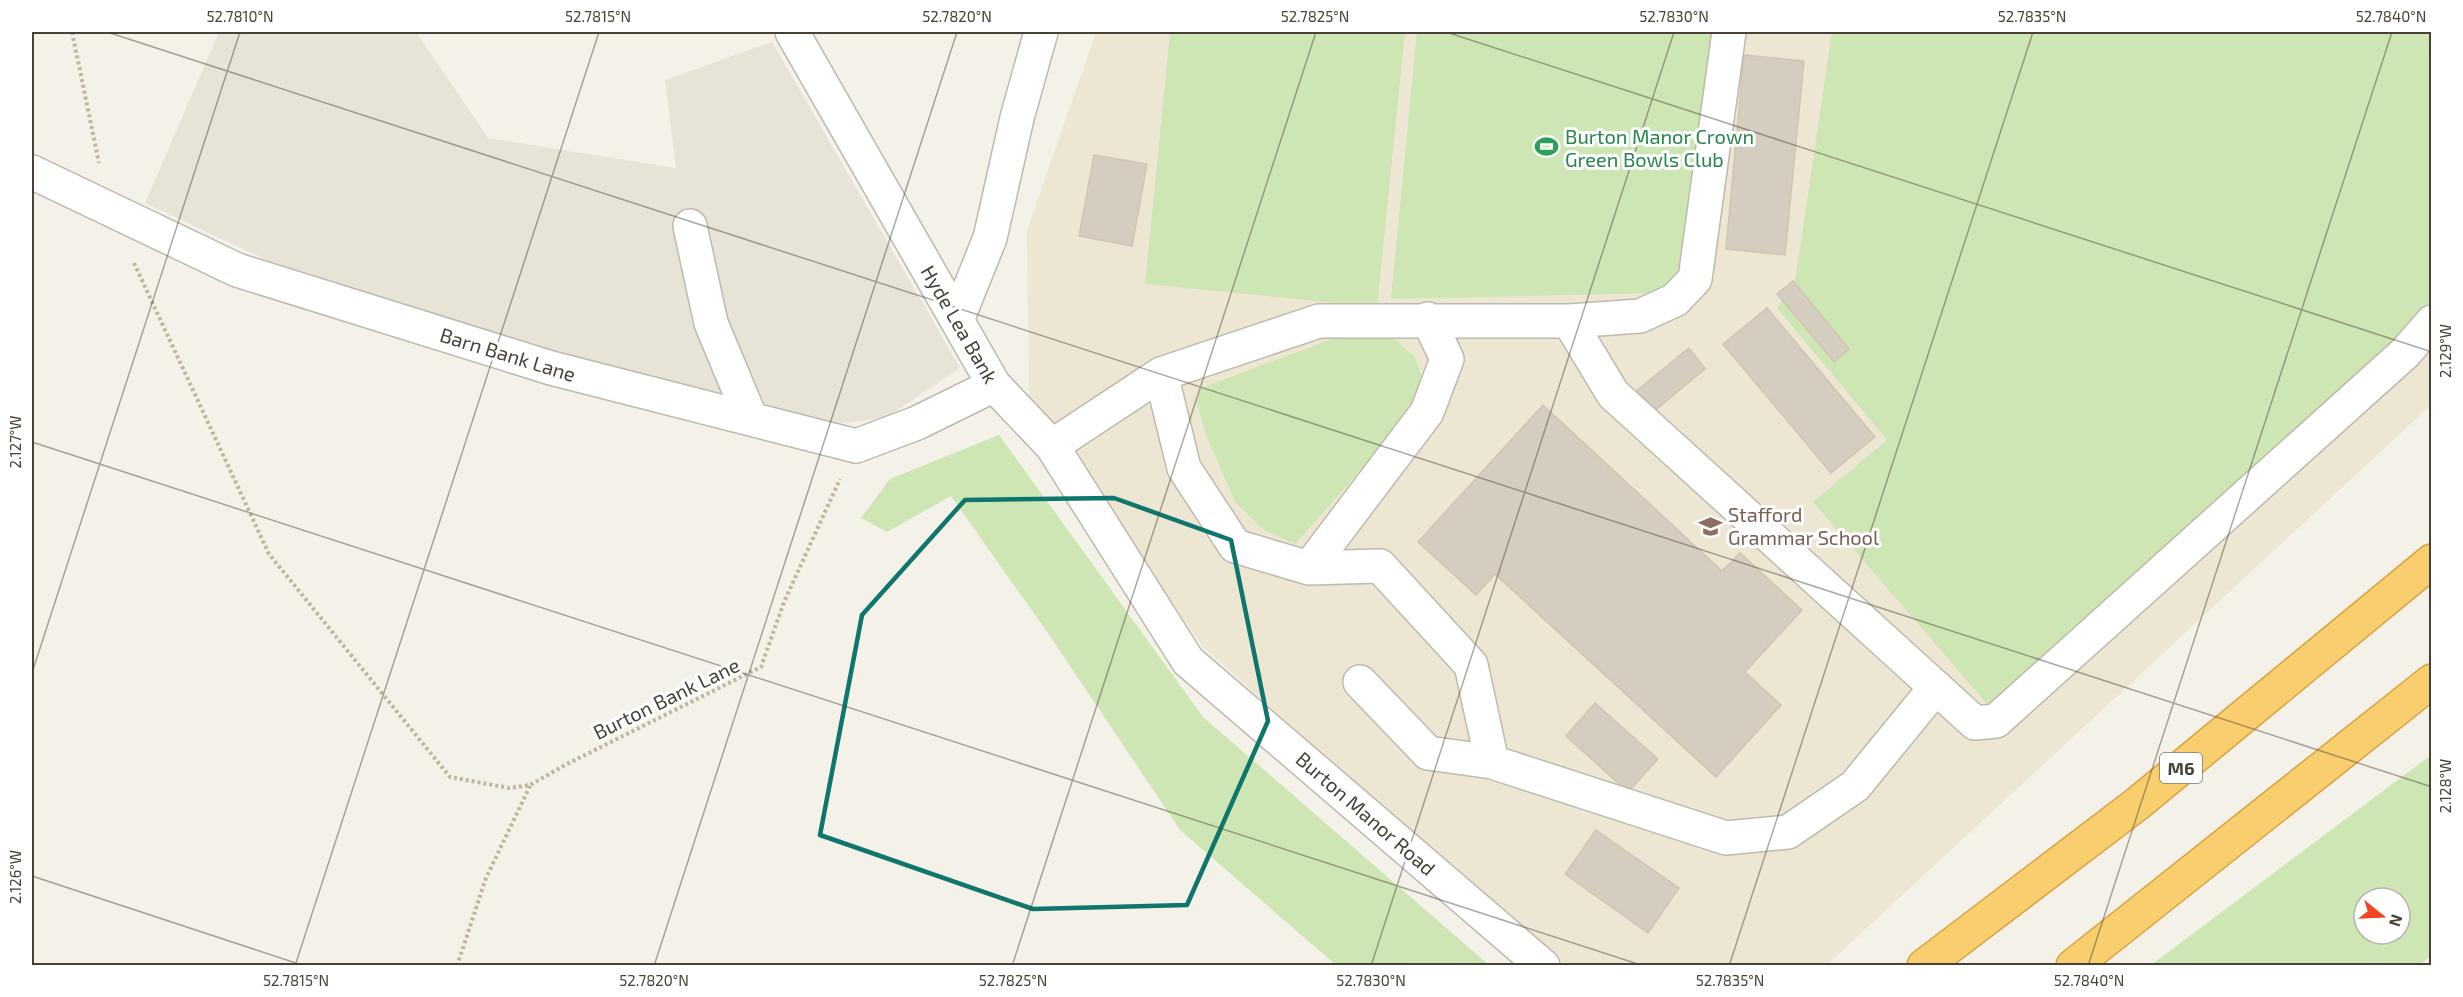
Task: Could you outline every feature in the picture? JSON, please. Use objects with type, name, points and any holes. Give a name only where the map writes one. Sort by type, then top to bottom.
[{"type":"highway","name":"M6","points":[[1924,966],[2137,804],[2432,561]]},
{"type":"highway","points":[[2073,966],[2432,681]]},
{"type":"street","name":"Hyde Lea Bank","points":[[792,32],[994,385],[1052,446],[1188,661]]},
{"type":"street","points":[[957,320],[990,238],[1026,83],[1041,32]]},
{"type":"street","points":[[1052,446],[1161,374],[1319,321],[1428,319],[1569,321],[1640,316],[1675,300],[1695,279],[1729,32]]},
{"type":"street","name":"Barn Bank Lane","points":[[32,172],[237,270],[551,368],[856,446]]},
{"type":"street","points":[[690,226],[711,323],[751,419]]},
{"type":"street","points":[[1309,568],[1428,412],[1447,359],[1428,319]]},
{"type":"street","points":[[1569,321],[1612,394],[1976,723],[1995,721],[2404,353],[2432,322]]},
{"type":"street","points":[[1161,374],[1184,468],[1235,546],[1309,568],[1380,566],[1471,665],[1492,762]]},
{"type":"street","points":[[856,446],[917,423],[994,385]]},
{"type":"street","name":"Burton Manor Road","points":[[1188,661],[1543,966]]},
{"type":"street","points":[[1360,682],[1428,753],[1492,762],[1726,838],[1788,832],[1855,786],[1936,687]]},
{"type":"path","points":[[72,32],[108,207]]},
{"type":"path","points":[[134,261],[269,554],[450,777],[509,788],[530,785]]},
{"type":"path","name":"Burton Bank Lane","points":[[530,785],[567,764],[761,668],[784,602],[856,446]]},
{"type":"path","points":[[457,966],[486,878],[530,785]]},
{"type":"highlighted area","points":[[1114,498],[1231,540],[1268,721],[1187,905],[1033,909],[820,835],[862,615],[965,500]]},
{"type":"shaded area","points":[[219,32],[416,32],[488,138],[676,168],[665,80],[772,42],[960,368],[887,417],[839,424],[522,346],[271,262],[145,203]]},
{"type":"shaded area","name":"Stafford Grammar School","points":[[1096,32],[2431,32],[2431,405],[1827,965],[1560,965],[1203,647],[1029,397],[1027,231]]},
{"type":"green space","points":[[1170,32],[1405,32],[1377,307],[1145,284]]},
{"type":"green space","name":"Burton Manor Crown Green Bowls Club","points":[[1417,32],[1713,32],[1684,271],[1660,293],[1391,299]]},
{"type":"green space","points":[[1832,32],[2431,32],[2431,326],[2023,696],[1987,704],[1813,502],[1887,440],[1777,308],[1795,282]]},
{"type":"green space","points":[[1343,335],[1392,337],[1415,357],[1424,383],[1420,403],[1295,544],[1264,530],[1236,503],[1206,435],[1197,403],[1201,388]]},
{"type":"green space","points":[[999,435],[1203,717],[1489,965],[1336,965],[1180,830],[1050,636],[951,496],[887,532],[861,518],[890,479]]},
{"type":"green space","points":[[2431,755],[2431,956],[2419,965],[2151,965]]},
{"type":"building","points":[[1744,55],[1804,61],[1785,255],[1726,249]]},
{"type":"building","points":[[1094,155],[1147,164],[1132,246],[1079,236]]},
{"type":"building","points":[[1793,281],[1849,349],[1834,362],[1777,294]]},
{"type":"building","points":[[1767,308],[1875,437],[1831,473],[1723,344]]},
{"type":"building","points":[[1689,348],[1705,369],[1652,413],[1635,392]]},
{"type":"building","points":[[1543,405],[1722,571],[1740,553],[1802,610],[1745,672],[1781,705],[1716,777],[1495,574],[1476,595],[1418,542]]},
{"type":"building","points":[[1595,703],[1658,759],[1628,792],[1566,736]]},
{"type":"building","points":[[1596,830],[1679,888],[1648,933],[1565,874]]},
{"type":"place","name":"Burton Manor Crown Green Bowls Club","points":[[1547,147]]},
{"type":"place","name":"Stafford Grammar School","points":[[1710,526]]}]
